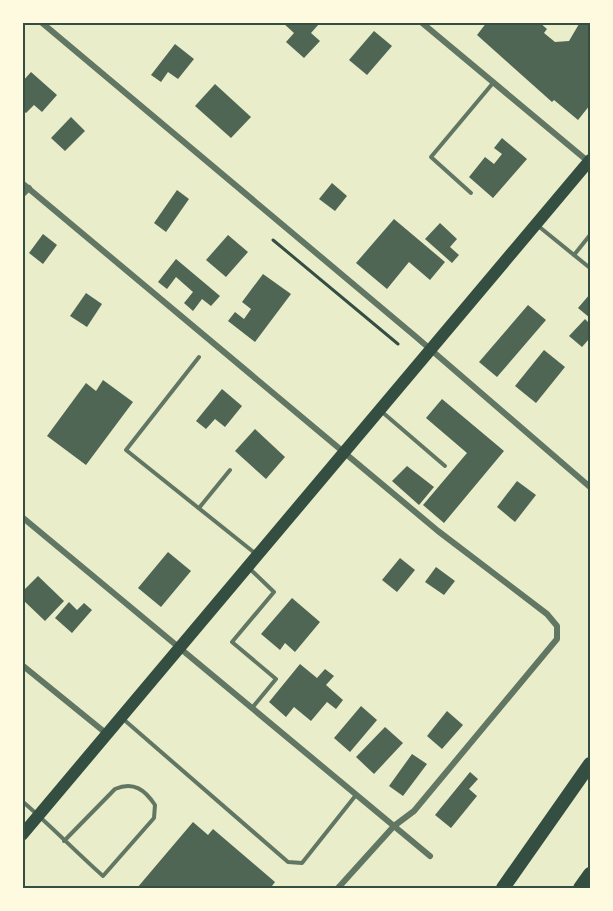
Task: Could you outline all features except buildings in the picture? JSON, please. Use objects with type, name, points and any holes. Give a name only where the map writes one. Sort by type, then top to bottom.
[{"type":"highway","points":[[503,888],[591,764]]},
{"type":"highway","points":[[580,888],[591,874]]},
{"type":"main road","points":[[22,835],[590,162]]},
{"type":"street","points":[[41,22],[591,487]]},
{"type":"street","points":[[421,22],[590,162]]},
{"type":"street","points":[[22,183],[438,531],[547,614],[557,626],[557,639],[414,811],[393,826],[338,888]]},
{"type":"street","points":[[22,195],[29,188]]},
{"type":"street","points":[[22,517],[430,856]]},
{"type":"street","points":[[22,666],[107,734]]},
{"type":"lane","points":[[556,22],[565,22]]},
{"type":"lane","points":[[471,192],[431,157],[493,83]]},
{"type":"lane","points":[[537,225],[591,268]]},
{"type":"lane","points":[[574,255],[591,235]]},
{"type":"lane","points":[[199,357],[126,450],[258,556]]},
{"type":"lane","points":[[380,411],[445,466]]},
{"type":"lane","points":[[199,508],[230,470]]},
{"type":"lane","points":[[248,567],[274,592],[232,642],[276,679],[251,709]]},
{"type":"lane","points":[[121,718],[288,862],[302,863],[356,795]]},
{"type":"lane","points":[[22,801],[64,841],[103,876],[154,818],[155,805],[147,793],[136,786],[124,785],[116,789],[64,841]]},
{"type":"path","points":[[273,240],[398,344]]}]
